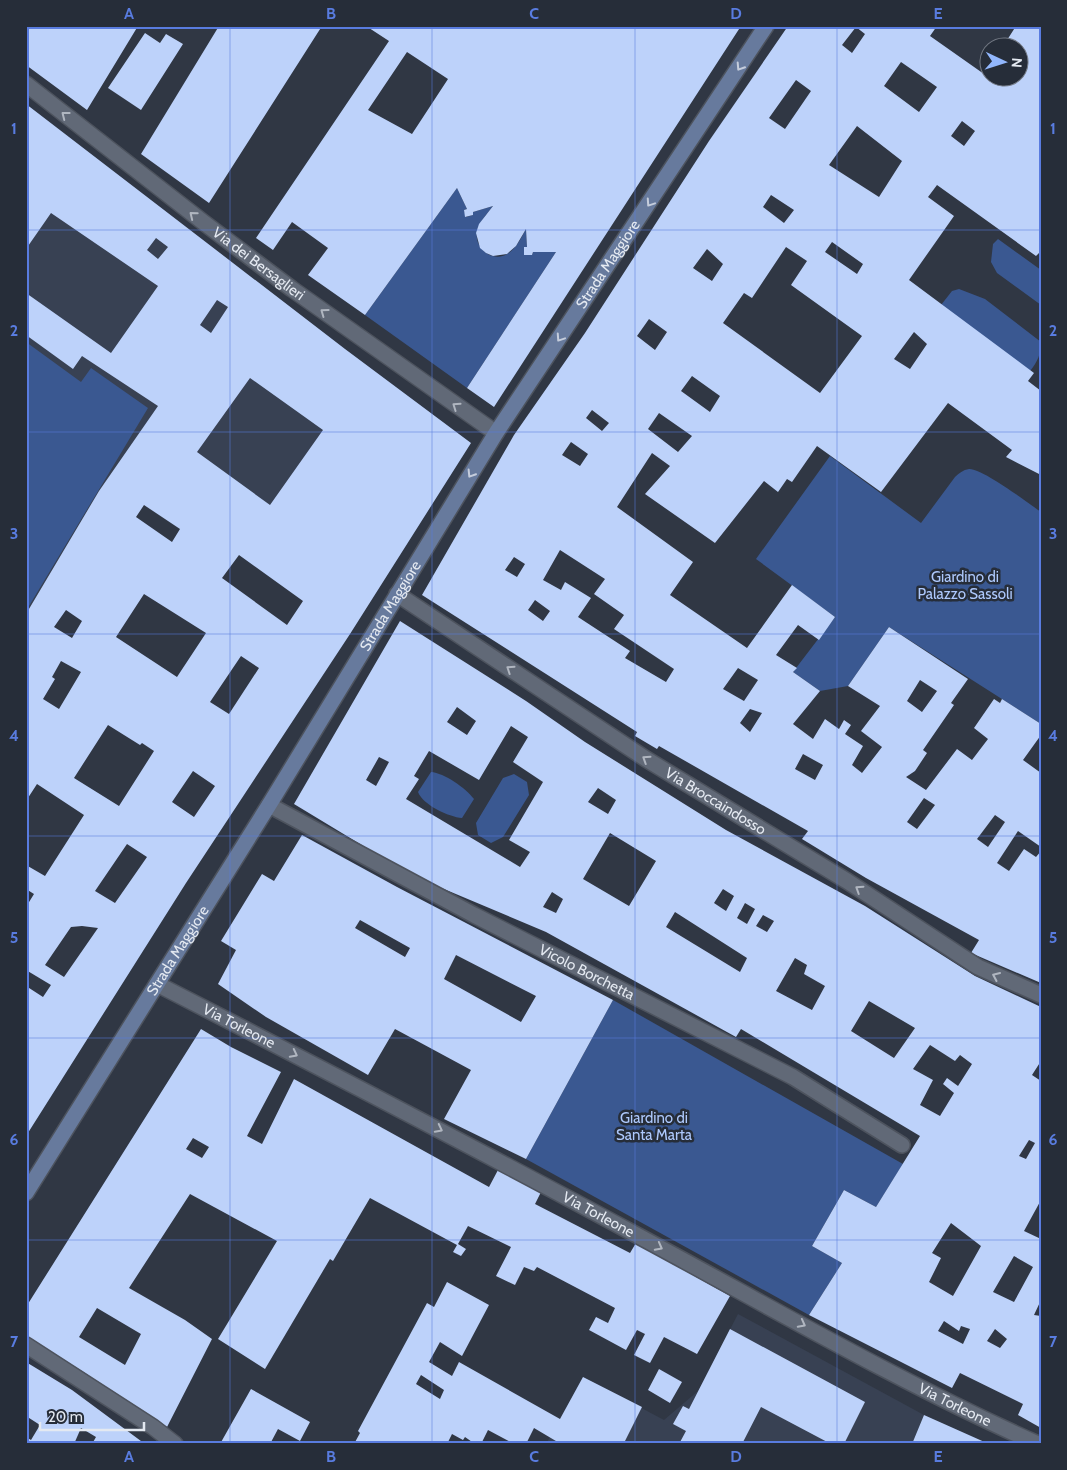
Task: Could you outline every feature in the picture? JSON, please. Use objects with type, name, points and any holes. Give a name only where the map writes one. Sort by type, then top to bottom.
[{"type":"street","name":"Strada Maggiore","points":[[26,1193],[269,805],[496,433],[766,26]]},
{"type":"street","name":"Via dei Bersaglieri","points":[[26,84],[292,289],[496,433]]},
{"type":"street","name":"Via Broccaindosso","points":[[397,594],[646,759],[847,881],[978,968],[1041,995]]},
{"type":"street","name":"Vicolo Borchetta","points":[[269,805],[474,914],[793,1077],[902,1145]]},
{"type":"street","name":"Via Torleone","points":[[158,984],[488,1154],[904,1380],[984,1420],[1038,1444]]},
{"type":"street","points":[[26,1345],[153,1427],[175,1444]]},
{"type":"shaded area","points":[[26,104],[345,349],[471,443],[350,634],[116,467],[99,491],[26,614]]},
{"type":"shaded area","points":[[738,1314],[924,1415],[912,1444],[546,1444],[583,1377],[664,1420],[698,1391]]},
{"type":"green space","points":[[457,188],[467,209],[464,210],[466,217],[473,215],[473,212],[493,206],[481,221],[477,232],[478,243],[486,252],[496,257],[507,254],[516,246],[526,229],[527,247],[524,248],[524,255],[532,255],[533,252],[556,252],[467,388],[365,315]]},
{"type":"green space","points":[[998,239],[1041,270],[1041,305],[997,273],[991,262],[993,244]]},
{"type":"green space","points":[[959,289],[985,299],[1041,342],[1038,357],[1030,371],[941,305],[952,291]]},
{"type":"green space","points":[[26,342],[81,382],[91,368],[148,408],[26,611]]},
{"type":"green space","name":"Giardino di Palazzo Sassoli","points":[[830,456],[921,523],[955,477],[969,469],[984,474],[1041,512],[1041,724],[889,627],[848,686],[820,691],[793,672],[835,617],[756,559]]},
{"type":"green space","points":[[431,772],[442,775],[454,782],[466,790],[474,799],[462,818],[437,810],[421,797],[418,792]]},
{"type":"green space","points":[[514,774],[527,782],[529,795],[503,837],[491,843],[478,835],[476,823],[503,778]]},
{"type":"green space","name":"Giardino di Santa Marta","points":[[613,1000],[903,1164],[876,1207],[844,1190],[812,1246],[842,1263],[809,1315],[526,1159]]},
{"type":"building","points":[[26,26],[138,26],[87,110],[26,65]]},
{"type":"building","points":[[219,26],[322,26],[209,203],[141,154]]},
{"type":"building","points":[[366,26],[741,26],[494,407],[467,388],[556,252],[533,252],[532,255],[524,255],[524,247],[527,247],[526,229],[516,246],[507,254],[493,256],[486,253],[480,248],[476,233],[479,224],[493,206],[473,212],[473,215],[465,217],[464,210],[467,209],[457,188],[365,315],[308,275],[328,248],[292,222],[273,250],[256,238],[389,41]],"holes":[[[407,52],[448,79],[412,134],[368,110]]]},
{"type":"building","points":[[788,26],[937,26],[930,36],[980,71],[980,88],[1030,88],[1030,38],[1008,38],[1016,26],[1041,26],[1041,255],[1039,253],[1036,256],[937,185],[928,197],[954,216],[909,280],[1034,373],[1028,381],[1041,391],[1041,475],[1006,457],[1012,450],[948,403],[881,492],[817,446],[792,482],[787,479],[778,492],[764,481],[715,543],[645,494],[670,466],[652,453],[617,507],[693,562],[670,595],[747,648],[792,585],[835,617],[819,640],[798,625],[776,655],[797,668],[793,672],[820,691],[793,724],[813,739],[825,719],[839,729],[844,720],[851,725],[845,734],[863,746],[852,765],[862,773],[882,747],[861,731],[880,706],[848,686],[889,627],[968,679],[951,703],[954,705],[923,750],[927,753],[915,771],[906,777],[926,790],[957,749],[972,760],[988,739],[974,728],[994,699],[1000,703],[1002,699],[1041,724],[1041,735],[1023,760],[1041,773],[1041,847],[1018,831],[997,863],[1009,871],[1024,849],[1036,857],[1041,851],[1041,983],[971,953],[979,940],[866,878],[802,839],[808,831],[659,746],[657,749],[635,736],[637,732],[422,595],[514,435],[585,333],[709,141]],"holes":[[[856,27],[865,34],[852,53],[842,45]],[[901,62],[937,87],[919,112],[884,86]],[[796,80],[811,91],[785,129],[769,118]],[[962,121],[975,131],[964,146],[951,136]],[[857,126],[902,161],[879,197],[829,165]],[[771,195],[794,210],[784,223],[763,207]],[[832,242],[863,264],[857,274],[825,252]],[[786,247],[807,261],[791,285],[862,336],[820,393],[723,323],[744,293],[752,298]],[[707,249],[723,264],[712,281],[693,268]],[[649,319],[667,332],[655,350],[637,336]],[[914,332],[927,344],[910,369],[894,359]],[[692,376],[720,396],[710,412],[681,391]],[[592,410],[609,423],[602,431],[586,418]],[[659,413],[692,436],[678,452],[648,429]],[[571,442],[588,454],[580,466],[562,455]],[[560,550],[605,579],[594,594],[624,615],[614,629],[674,669],[666,682],[625,658],[630,651],[578,617],[591,598],[565,582],[561,590],[543,580]],[[514,557],[525,564],[517,577],[505,570]],[[535,600],[550,611],[543,621],[528,610]],[[738,668],[758,680],[744,701],[723,689]],[[920,680],[937,691],[922,712],[907,701]],[[750,709],[762,713],[750,732],[740,723]],[[803,754],[823,765],[815,780],[795,769]],[[924,798],[935,805],[917,829],[907,822]],[[995,815],[1005,822],[988,847],[977,839]]]},
{"type":"building","points":[[145,33],[160,43],[166,34],[183,44],[141,110],[108,88]]},
{"type":"building","points":[[26,104],[345,349],[471,443],[350,634],[186,883],[26,1136],[26,986],[43,997],[51,985],[26,970],[26,907],[34,894],[26,889],[26,865],[45,876],[84,815],[37,784],[26,801],[26,614],[99,491],[158,406],[82,356],[73,369],[26,335],[26,293],[111,353],[158,286],[51,213],[26,249]],"holes":[[[156,238],[168,247],[158,259],[147,250]],[[217,300],[228,307],[211,333],[200,325]],[[250,378],[323,430],[270,505],[197,452]],[[144,505],[180,529],[172,542],[136,517]],[[239,555],[303,601],[287,625],[222,578]],[[144,594],[206,633],[177,677],[116,637]],[[66,610],[82,621],[72,638],[54,627]],[[241,656],[259,668],[229,714],[210,702]],[[61,661],[81,672],[59,709],[43,699],[55,679],[52,677]],[[108,725],[140,745],[142,743],[154,751],[119,806],[74,778]],[[193,771],[215,786],[194,817],[172,802]],[[127,844],[147,857],[115,903],[95,891]],[[71,927],[98,928],[64,977],[45,965]]]},
{"type":"building","points":[[400,621],[526,701],[585,742],[726,830],[865,906],[975,976],[1041,1007],[1041,1061],[1032,1075],[1041,1081],[1041,1200],[1024,1231],[1041,1239],[1041,1300],[1034,1315],[1041,1316],[1041,1428],[1018,1415],[1023,1404],[960,1373],[952,1388],[809,1315],[842,1263],[812,1246],[844,1190],[876,1207],[920,1136],[741,1029],[736,1037],[546,932],[413,876],[294,804]],"holes":[[[457,707],[476,721],[467,735],[447,722]],[[511,726],[528,737],[513,762],[543,782],[509,840],[530,852],[520,867],[406,799],[419,779],[414,776],[429,751],[479,780]],[[379,757],[389,762],[376,786],[366,780]],[[598,788],[616,800],[608,814],[588,802]],[[610,833],[656,861],[629,906],[583,879]],[[723,889],[734,896],[726,911],[714,903]],[[552,892],[563,899],[556,913],[543,907]],[[745,903],[755,909],[747,924],[737,918]],[[675,912],[747,958],[740,972],[666,927]],[[763,915],[774,921],[767,932],[756,926]],[[795,958],[807,965],[804,974],[825,986],[812,1010],[776,991]],[[869,1001],[915,1028],[894,1058],[851,1031]],[[930,1045],[955,1061],[960,1055],[972,1064],[958,1086],[947,1078],[943,1084],[954,1093],[940,1116],[920,1105],[933,1080],[913,1069]],[[1029,1140],[1035,1143],[1026,1159],[1019,1156]],[[951,1223],[981,1246],[953,1296],[929,1282],[941,1258],[932,1253]],[[1014,1256],[1033,1267],[1014,1302],[993,1292]],[[944,1321],[959,1331],[961,1326],[970,1329],[963,1344],[938,1331]],[[995,1329],[1007,1339],[1000,1348],[987,1341]]]},
{"type":"building","points":[[302,835],[613,1000],[526,1159],[444,1119],[471,1070],[395,1029],[368,1075],[266,1017],[218,984],[236,950],[221,941],[262,874],[274,881]],"holes":[[[360,920],[410,948],[405,957],[355,928]],[[456,955],[536,996],[521,1022],[444,979]]]},
{"type":"building","points":[[201,1029],[231,1047],[281,1072],[247,1136],[262,1144],[294,1079],[489,1187],[498,1170],[541,1192],[535,1204],[630,1253],[636,1243],[730,1296],[697,1354],[664,1337],[650,1363],[634,1355],[645,1334],[637,1330],[626,1350],[589,1330],[596,1317],[608,1323],[615,1308],[537,1267],[534,1271],[524,1267],[515,1285],[496,1276],[511,1247],[468,1226],[458,1244],[466,1249],[461,1256],[453,1252],[457,1245],[370,1198],[333,1261],[330,1259],[265,1369],[218,1339],[277,1241],[190,1194],[129,1288],[185,1320],[212,1339],[167,1427],[139,1411],[85,1373],[26,1336],[26,1307]],"holes":[[[193,1138],[209,1147],[202,1158],[186,1149]],[[97,1308],[141,1334],[125,1365],[79,1337]]]},
{"type":"building","points":[[447,1282],[489,1305],[462,1356],[440,1342],[429,1362],[452,1376],[459,1362],[560,1419],[583,1377],[642,1407],[625,1441],[630,1444],[561,1444],[534,1428],[526,1444],[514,1444],[488,1430],[481,1444],[475,1444],[465,1437],[463,1440],[452,1434],[447,1444],[354,1444],[360,1433],[358,1431],[427,1303],[434,1307]],"holes":[[[421,1375],[444,1390],[440,1399],[416,1384]]]},
{"type":"building","points":[[730,1329],[865,1402],[844,1444],[831,1444],[761,1407],[742,1444],[679,1444],[686,1431],[673,1424],[683,1406],[689,1409]]},
{"type":"building","points":[[26,1362],[72,1390],[145,1444],[92,1444],[96,1437],[81,1428],[74,1444],[26,1444],[26,1437],[31,1440],[40,1425],[26,1416]]},
{"type":"building","points":[[659,1369],[682,1382],[670,1403],[648,1390]]},
{"type":"building","points":[[251,1389],[310,1422],[300,1441],[278,1429],[270,1444],[220,1444]]},
{"type":"building","points":[[924,1415],[989,1444],[912,1444]]}]
